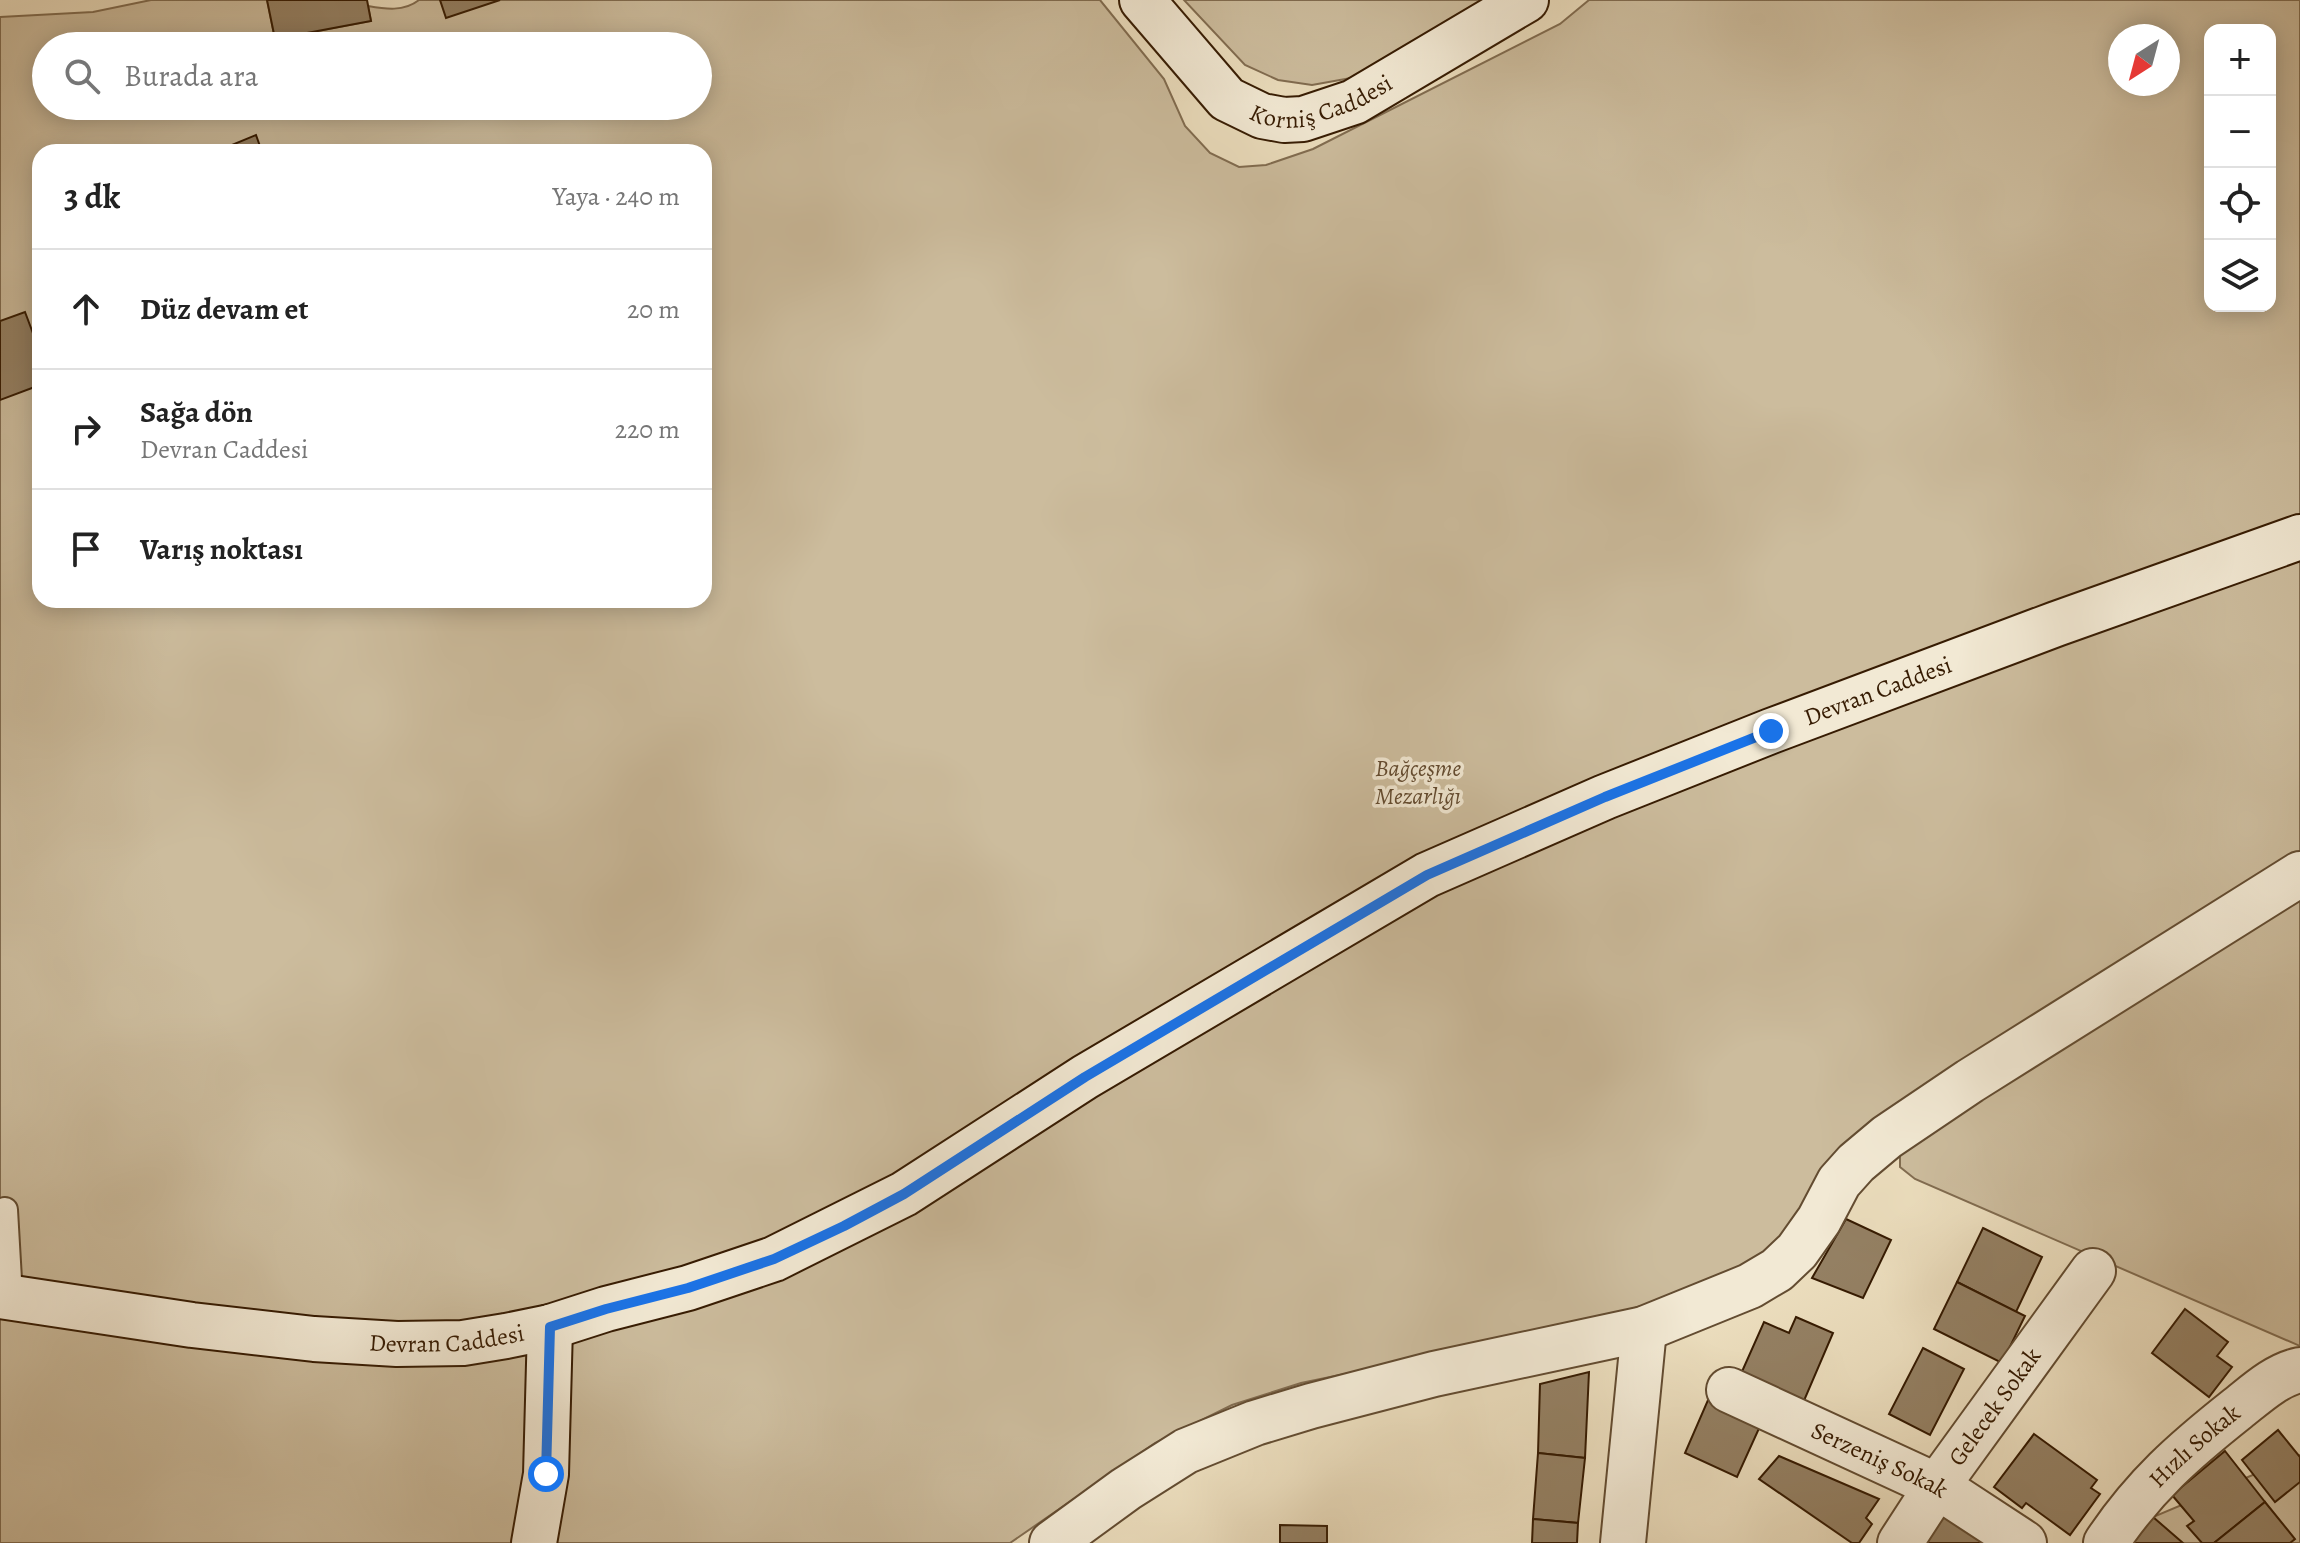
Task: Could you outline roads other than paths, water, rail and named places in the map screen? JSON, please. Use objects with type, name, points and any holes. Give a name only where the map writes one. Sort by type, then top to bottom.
[{"type":"main road","name":"Korniş Caddesi","points":[[1142,0],[1227,99],[1252,113],[1284,120],[1303,119],[1354,102],[1526,0]]},
{"type":"main road","name":"Devran Caddesi","points":[[5,1297],[192,1325],[314,1339],[397,1344],[463,1343],[550,1327],[688,1288],[760,1264],[844,1226],[904,1194],[1085,1077],[1427,875],[1605,797],[1771,731],[2300,537]]},
{"type":"main road","points":[[1052,1543],[1126,1489],[1186,1451],[1255,1423],[1434,1374],[1644,1329],[1750,1286],[1777,1270],[1797,1251],[1819,1220],[1839,1182],[1887,1137],[1970,1081],[2300,874]]},
{"type":"main road","name":"Gelecek Sokak","points":[[1900,1543],[1937,1486],[2093,1271]]},
{"type":"main road","points":[[534,1543],[546,1474],[550,1327]]},
{"type":"main road","points":[[1623,1543],[1644,1329]]},
{"type":"main road","name":"Hızlı Sokak","points":[[2106,1543],[2155,1479],[2184,1452],[2257,1393],[2282,1376],[2300,1370]]},
{"type":"main road","name":"Serzeniş Sokak","points":[[1729,1390],[1937,1486],[2024,1543]]},
{"type":"lane","points":[[5,1210],[5,1297]]},
{"type":"park label","name":"Bağçeşme Mezarlığı","points":[[1418,782]]}]
